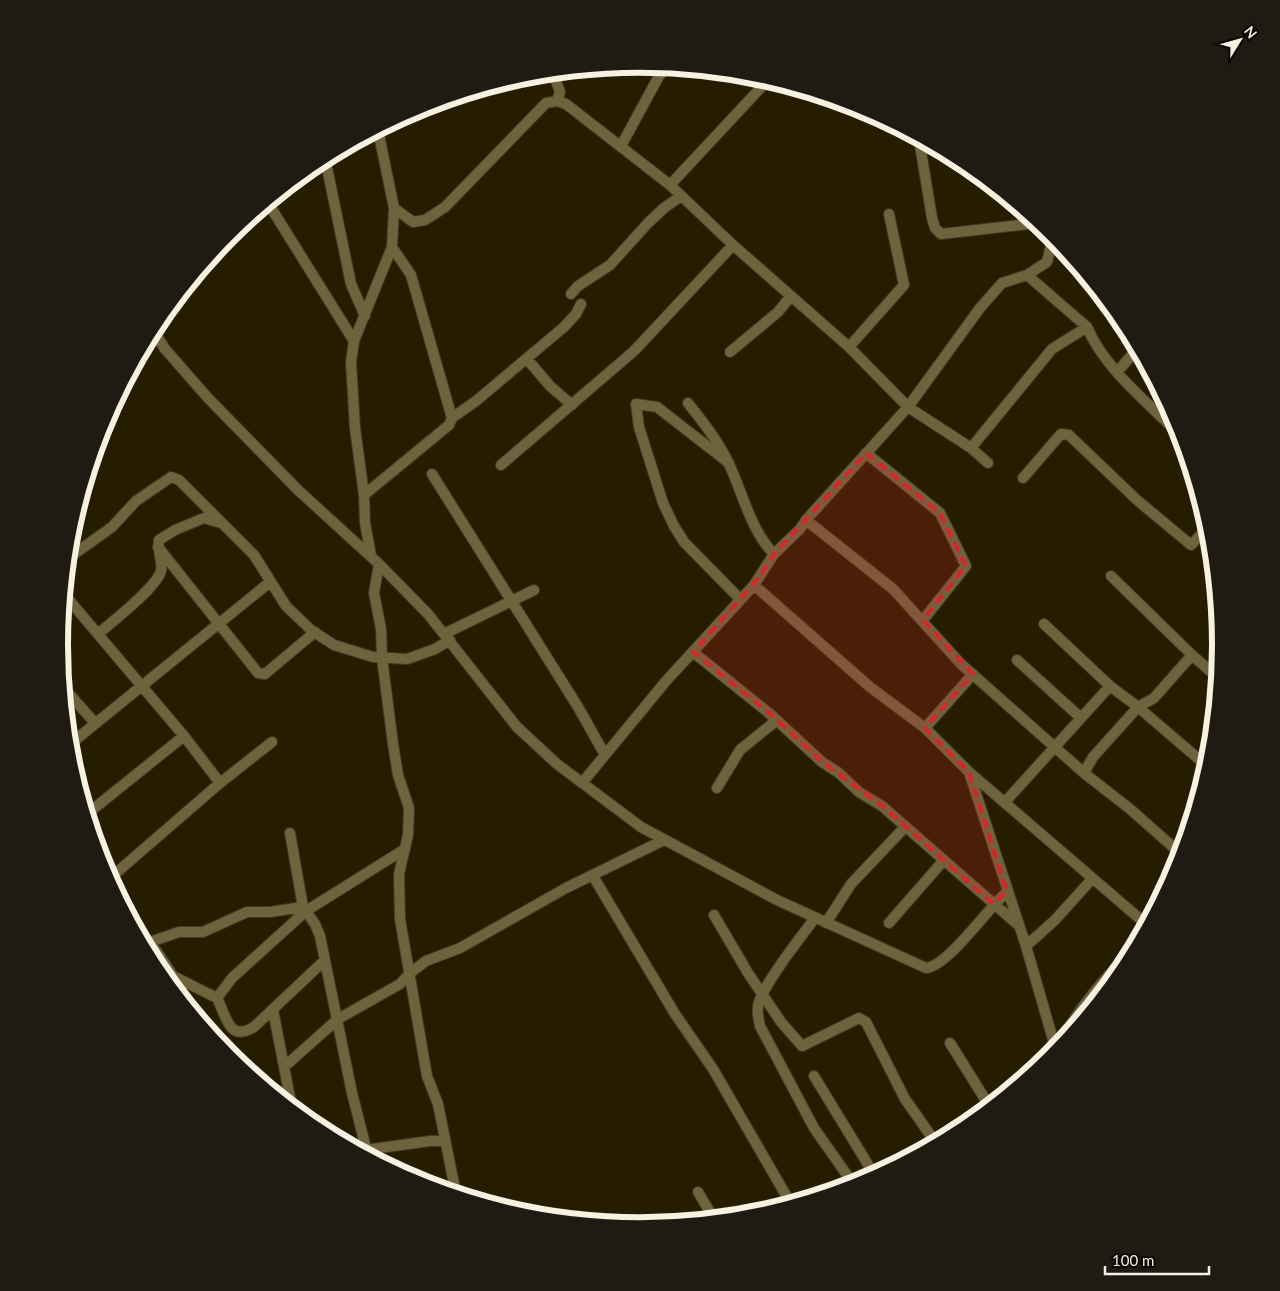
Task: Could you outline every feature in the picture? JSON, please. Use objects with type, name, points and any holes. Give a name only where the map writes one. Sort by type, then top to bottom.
[{"type":"street","points":[[621,146],[663,74]]},
{"type":"street","points":[[555,80],[560,92],[557,101]]},
{"type":"street","points":[[670,185],[762,86]]},
{"type":"street","points":[[394,208],[413,222],[425,220],[457,196],[546,103],[557,101],[566,104],[670,185],[733,245],[849,347],[908,406],[971,448],[988,463]]},
{"type":"street","points":[[371,556],[365,523],[364,495],[351,387],[351,362],[354,341],[392,247],[394,208],[379,136]]},
{"type":"street","points":[[920,147],[932,218],[935,228],[941,234],[1027,224]]},
{"type":"street","points":[[327,166],[351,284],[365,316]]},
{"type":"street","points":[[571,294],[578,286],[610,265],[648,223],[681,196]]},
{"type":"street","points":[[271,208],[354,341]]},
{"type":"street","points":[[849,347],[904,285],[889,214]]},
{"type":"street","points":[[501,465],[634,351],[733,245]]},
{"type":"street","points":[[392,247],[411,275],[452,418]]},
{"type":"street","points":[[582,783],[693,652],[754,585],[774,554],[800,529],[908,406],[980,308],[1002,284],[1027,275],[1048,262],[1050,247]]},
{"type":"street","points":[[1027,275],[1087,327],[1094,345],[1109,365],[1118,371],[1167,421]]},
{"type":"street","points":[[730,352],[778,312],[791,296]]},
{"type":"street","points":[[364,495],[449,425],[452,418],[527,359],[564,327],[576,314],[581,304]]},
{"type":"street","points":[[971,448],[1052,349],[1087,327]]},
{"type":"street","points":[[157,338],[208,398],[291,483],[371,556],[448,636],[517,726],[557,764],[641,827],[815,918],[926,968],[933,967],[964,938],[993,904],[1007,892]]},
{"type":"street","points":[[1118,371],[1133,354]]},
{"type":"street","points":[[527,359],[550,386],[572,405]]},
{"type":"street","points":[[688,403],[707,428],[729,463],[763,542],[774,554]]},
{"type":"street","points":[[729,463],[657,407],[636,404],[639,426],[663,503],[674,526],[684,542],[740,599]]},
{"type":"street","points":[[1023,478],[1061,434],[1069,435],[1136,500],[1191,545],[1201,534]]},
{"type":"street","points":[[866,453],[940,513],[953,541],[964,558],[966,566],[922,620]]},
{"type":"street","points":[[432,474],[578,707],[605,755]]},
{"type":"street","points":[[75,553],[112,527],[136,501],[171,477],[180,480],[254,555],[286,606],[315,632],[334,645],[352,652],[382,658],[406,659],[435,649],[448,636],[534,590]]},
{"type":"street","points":[[98,634],[156,582],[161,569],[158,548],[159,540],[175,530],[204,518],[221,523]]},
{"type":"street","points":[[806,520],[893,590],[973,674],[1056,746],[1084,773],[1130,809],[1175,849]]},
{"type":"street","points":[[158,548],[258,673],[265,674],[315,632]]},
{"type":"street","points":[[379,564],[374,586],[381,629],[382,658],[398,775],[409,808],[408,835],[399,874],[400,919],[427,1076],[438,1104],[455,1187]]},
{"type":"street","points":[[1111,576],[1211,672]]},
{"type":"street","points":[[76,739],[270,582]]},
{"type":"street","points":[[754,585],[870,687],[925,728],[969,772],[1142,921]]},
{"type":"street","points":[[70,601],[184,736],[220,783]]},
{"type":"street","points":[[1044,624],[1110,686],[1138,707],[1200,760]]},
{"type":"street","points":[[693,652],[777,720],[822,762],[839,773],[859,792],[882,806],[1018,925]]},
{"type":"street","points":[[1084,773],[1093,757],[1138,707],[1154,698],[1192,655]]},
{"type":"street","points":[[1017,660],[1081,718]]},
{"type":"street","points":[[925,728],[973,674]]},
{"type":"street","points":[[1005,802],[1110,686]]},
{"type":"street","points":[[70,695],[95,723]]},
{"type":"street","points":[[717,788],[728,766],[740,750],[777,720]]},
{"type":"street","points":[[92,810],[184,736]]},
{"type":"street","points":[[115,873],[220,783],[272,742]]},
{"type":"street","points":[[969,772],[1026,946],[1053,1041]]},
{"type":"street","points":[[826,923],[851,884],[905,827]]},
{"type":"street","points":[[290,833],[304,909],[315,924],[320,936],[363,1146]]},
{"type":"street","points":[[284,1066],[338,1019],[389,992],[408,978],[410,973],[435,956],[460,948],[566,888],[594,876],[664,840]]},
{"type":"street","points":[[218,998],[232,978],[304,909],[405,849]]},
{"type":"street","points":[[889,924],[944,860]]},
{"type":"street","points":[[594,876],[675,1014],[713,1069],[788,1198]]},
{"type":"street","points":[[1026,946],[1055,920],[1092,879]]},
{"type":"street","points":[[150,942],[179,932],[203,932],[247,912],[304,909]]},
{"type":"street","points":[[714,915],[748,974],[764,994],[781,1022],[802,1046],[859,1018],[863,1020],[905,1099],[932,1137]]},
{"type":"street","points":[[815,918],[764,994],[758,1012],[760,1026],[814,1128],[849,1178]]},
{"type":"street","points":[[170,972],[173,976],[218,998],[233,1031],[238,1034],[254,1027],[325,960]]},
{"type":"street","points":[[1076,1015],[1106,977]]},
{"type":"street","points":[[273,1010],[290,1099]]},
{"type":"street","points":[[950,1042],[987,1102]]},
{"type":"street","points":[[814,1076],[871,1169]]},
{"type":"street","points":[[372,1151],[430,1141],[444,1141]]},
{"type":"street","points":[[698,1192],[710,1213]]},
{"type":"highlighted area","points":[[866,453],[940,513],[966,566],[923,620],[973,674],[925,728],[969,772],[1007,892],[993,904],[882,806],[822,762],[770,714],[693,652],[759,577],[774,554]]}]
